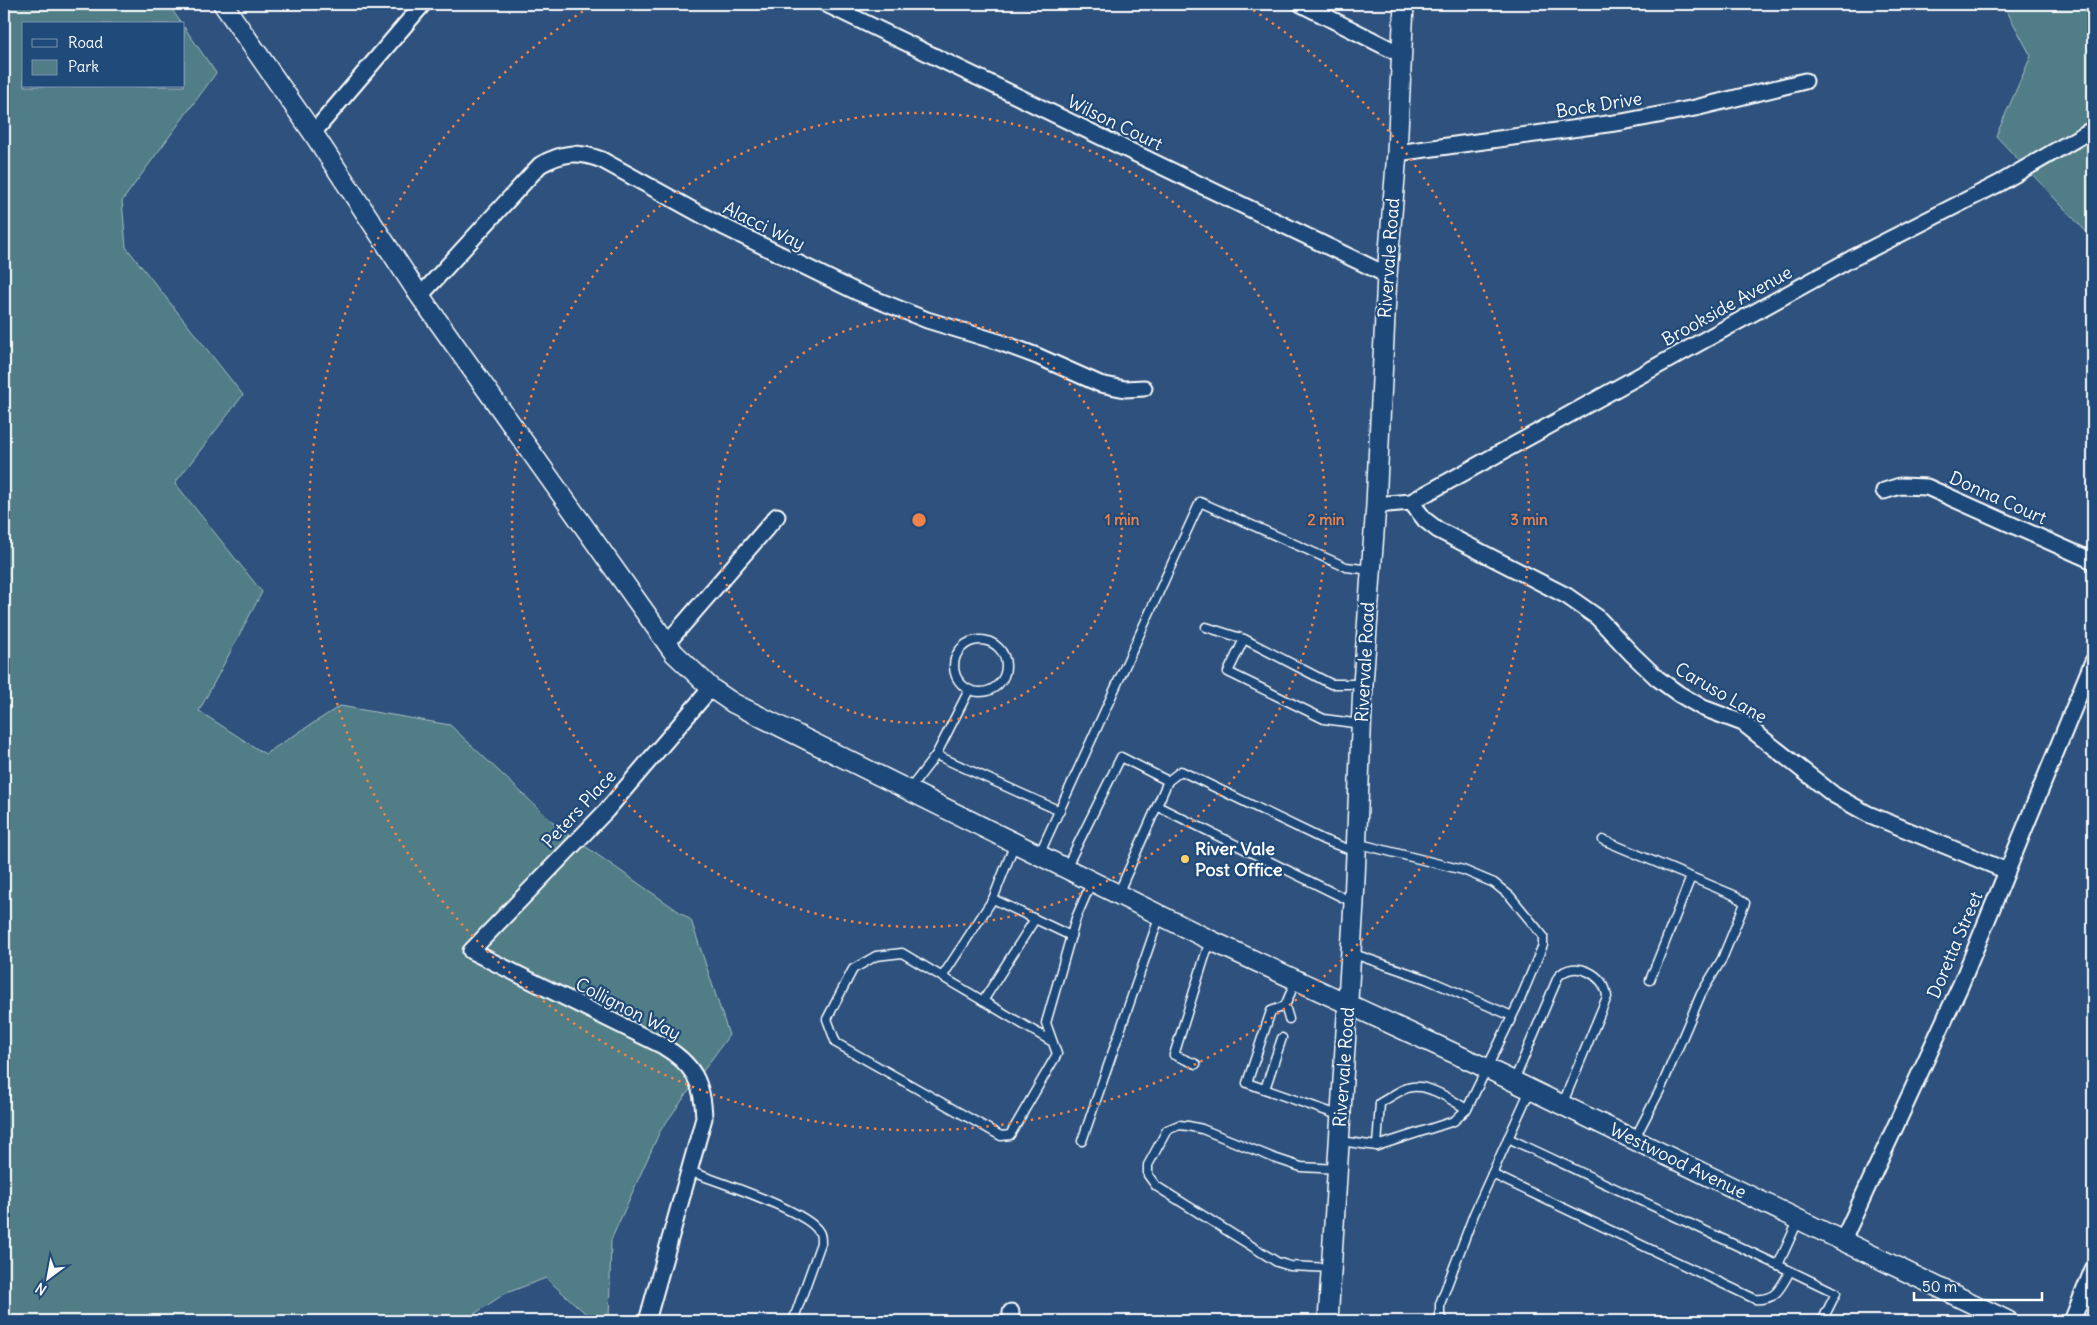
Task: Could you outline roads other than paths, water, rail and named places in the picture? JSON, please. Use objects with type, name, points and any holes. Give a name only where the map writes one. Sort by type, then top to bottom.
[{"type":"street","name":"Westwood Avenue","points":[[223,4],[313,133],[420,296],[667,643],[688,668],[711,688],[733,703],[1210,940],[1486,1068],[2008,1321]]},
{"type":"street","points":[[313,133],[424,4]]},
{"type":"street","name":"Wilson Court","points":[[826,4],[1387,275]]},
{"type":"street","points":[[1301,4],[1402,55]]},
{"type":"street","name":"Rivervale Road","points":[[1328,1321],[1354,903],[1363,684],[1376,505],[1387,275],[1397,153],[1404,4]]},
{"type":"street","name":"Bock Drive","points":[[1397,153],[1622,122],[1696,108],[1805,81]]},
{"type":"street","name":"Brookside Avenue","points":[[1376,505],[1396,505],[1411,502],[1851,259],[2000,184],[2093,129]]},
{"type":"street","name":"Alacci Way","points":[[420,296],[540,165],[554,157],[570,153],[587,154],[602,160],[716,224],[858,292],[927,320],[1037,356],[1100,384],[1125,389],[1144,388]]},
{"type":"street","name":"Donna Court","points":[[1884,491],[1900,486],[1928,487],[2093,561]]},
{"type":"street","name":"Caruso Lane","points":[[1411,502],[1425,520],[1438,530],[1567,596],[1597,617],[1657,678],[1703,708],[1743,724],[1834,795],[1868,814],[2007,871]]},
{"type":"street","points":[[667,643],[777,516]]},
{"type":"street","name":"Doretta Street","points":[[1843,1240],[1961,984],[2093,661]]},
{"type":"street","name":"Peters Place","points":[[471,951],[606,811],[711,688]]},
{"type":"street","name":"Collignon Way","points":[[471,951],[663,1046],[684,1061],[698,1082],[704,1099],[704,1118],[649,1321]]},
{"type":"street","points":[[2072,1321],[2093,1269]]},
{"type":"lane","points":[[1040,855],[1200,502],[1346,567],[1371,570]]},
{"type":"lane","points":[[1206,628],[1244,639],[1331,684],[1363,684]]},
{"type":"lane","points":[[1244,639],[1228,672],[1324,719],[1361,724]]},
{"type":"lane","points":[[982,640],[990,642],[1004,654],[1006,662],[1004,678],[992,689],[985,692],[969,690],[956,678],[954,660],[958,652],[972,641],[982,640]]},
{"type":"lane","points":[[908,790],[936,755],[969,690]]},
{"type":"lane","points":[[936,755],[1060,811]]},
{"type":"lane","points":[[1066,868],[1121,757],[1168,781]]},
{"type":"lane","points":[[1118,894],[1168,781],[1181,771],[1324,840],[1463,870],[1494,883],[1510,896],[1543,936],[1543,945],[1468,1109],[1454,1121],[1377,1146],[1339,1141]]},
{"type":"lane","points":[[1157,806],[1354,903]]},
{"type":"lane","points":[[1602,840],[1736,896],[1745,903],[1722,959],[1701,994],[1661,1088],[1634,1140]]},
{"type":"lane","points":[[942,977],[993,899],[1015,843]]},
{"type":"lane","points":[[1650,980],[1691,877]]},
{"type":"lane","points":[[1051,1041],[902,953],[876,956],[853,968],[828,1019],[836,1043],[1001,1136],[1010,1135],[1057,1054],[1046,1023],[1070,936],[1092,881]]},
{"type":"lane","points":[[993,899],[1070,936]]},
{"type":"lane","points":[[1082,1141],[1160,915]]},
{"type":"lane","points":[[983,1001],[1035,919]]},
{"type":"lane","points":[[1196,1064],[1174,1055],[1210,940]]},
{"type":"lane","points":[[1351,953],[1426,979],[1512,1016]]},
{"type":"lane","points":[[1444,1321],[1440,1317],[1440,1304],[1474,1214],[1508,1138],[1522,1086],[1558,977],[1563,971],[1570,968],[1581,969],[1594,975],[1606,989],[1607,997],[1562,1105]]},
{"type":"lane","points":[[1289,1019],[1284,1006],[1296,979]]},
{"type":"lane","points":[[1284,1006],[1271,1011],[1247,1083],[1341,1116]]},
{"type":"lane","points":[[1265,1089],[1282,1038]]},
{"type":"lane","points":[[1377,1146],[1380,1104],[1412,1087],[1428,1088],[1468,1109]]},
{"type":"lane","points":[[1331,1268],[1290,1266],[1277,1262],[1156,1186],[1148,1176],[1148,1166],[1167,1130],[1179,1125],[1202,1129],[1301,1167],[1338,1169]]},
{"type":"lane","points":[[1508,1138],[1836,1294],[1822,1321]]},
{"type":"lane","points":[[689,1171],[765,1198],[811,1223],[820,1232],[821,1243],[793,1321]]},
{"type":"lane","points":[[1492,1174],[1756,1299],[1764,1300],[1777,1294],[1790,1271]]},
{"type":"lane","points":[[1778,1265],[1799,1219]]},
{"type":"place","name":"River Vale Post Office","points":[[1185,859]]}]
